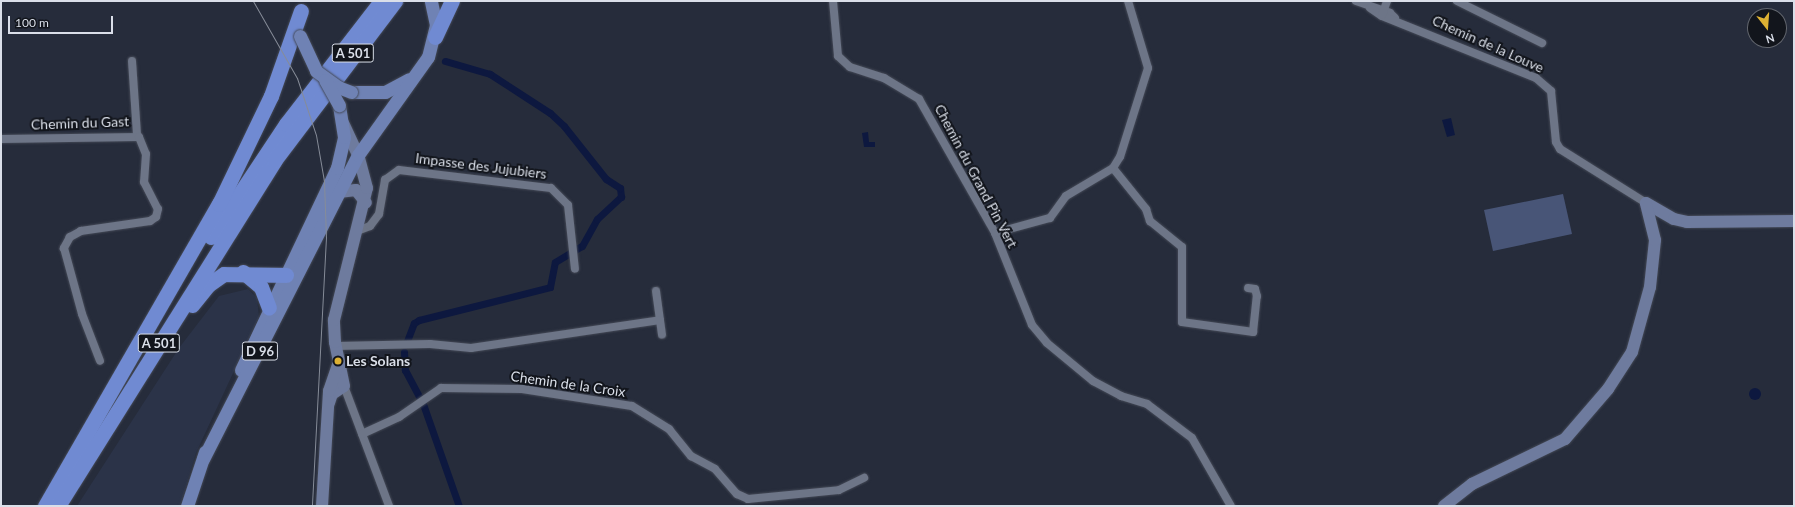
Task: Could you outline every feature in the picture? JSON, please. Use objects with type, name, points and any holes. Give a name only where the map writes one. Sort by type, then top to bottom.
[{"type":"highway","name":"A 501","points":[[45,506],[98,417],[296,120],[381,1]]},
{"type":"highway","name":"A 501","points":[[310,100],[395,1]]},
{"type":"highway","points":[[435,37],[452,1]]},
{"type":"highway","points":[[98,417],[219,204],[281,69],[294,37],[303,6]]},
{"type":"highway","name":"A 501","points":[[58,506],[296,120]]},
{"type":"highway","points":[[88,458],[208,285],[224,274],[243,272],[286,275]]},
{"type":"highway","points":[[243,272],[261,287],[269,308]]},
{"type":"main road","points":[[294,37],[309,62],[325,80],[351,92],[385,92],[415,75],[428,57],[435,37],[431,1]]},
{"type":"main road","name":"D 96","points":[[203,459],[358,155],[415,75]]},
{"type":"main road","name":"D 96","points":[[187,506],[203,459],[269,308],[314,215],[342,151],[344,123],[339,105],[325,80]]},
{"type":"main road","points":[[286,275],[296,269],[316,237]]},
{"type":"street","name":"Chemin du Grand Pin Vert","points":[[833,1],[838,56],[850,67],[884,78],[919,99],[995,234],[1018,296],[1032,325],[1047,344],[1093,380],[1121,396],[1147,404],[1192,438],[1231,506]]},
{"type":"street","points":[[995,234],[1050,218],[1066,196],[1113,168],[1120,157],[1148,68],[1128,1]]},
{"type":"street","name":"Chemin de la Louve","points":[[1356,1],[1546,85],[1555,103],[1554,124],[1560,149],[1646,203]]},
{"type":"street","points":[[1383,13],[1387,1]]},
{"type":"street","points":[[1457,1],[1542,43]]},
{"type":"street","points":[[132,61],[137,134]]},
{"type":"street","points":[[344,123],[358,155],[367,188],[366,203],[357,231],[334,320],[338,365],[344,386],[390,506]]},
{"type":"street","name":"Chemin du Gast","points":[[1,139],[137,134],[146,154],[144,182],[158,209],[156,217],[150,221],[85,229],[70,237],[64,248],[82,314],[100,361]]},
{"type":"street","points":[[1113,168],[1146,209],[1150,221],[1182,247],[1182,322],[1253,332],[1257,296],[1255,290],[1248,288]]},
{"type":"street","name":"Impasse des Jujubiers","points":[[357,231],[370,226],[379,214],[389,175],[406,170],[551,188],[568,205],[575,269]]},
{"type":"street","points":[[336,197],[356,190],[366,203]]},
{"type":"street","points":[[1646,203],[1674,219],[1687,222],[1794,221]]},
{"type":"street","points":[[1444,506],[1472,484],[1565,439],[1608,388],[1632,352],[1650,287],[1655,240],[1646,203]]},
{"type":"street","points":[[656,291],[662,335]]},
{"type":"street","points":[[335,340],[351,346],[430,344],[471,348],[660,320]]},
{"type":"street","points":[[335,340],[351,346]]},
{"type":"street","points":[[322,506],[330,384],[338,365]]},
{"type":"street","points":[[329,403],[332,394],[344,386]]},
{"type":"street","name":"Chemin de la Croix","points":[[362,434],[399,417],[441,388],[522,389],[632,406],[668,429],[691,456],[715,469],[737,494],[748,499],[840,490],[864,478]]},
{"type":"shaded area","points":[[1451,118],[1455,135],[1447,137],[1442,120]]},
{"type":"shaded area","points":[[868,132],[869,142],[875,142],[875,147],[864,147],[862,133]]},
{"type":"shaded area","points":[[1563,194],[1572,234],[1493,251],[1484,210]]},
{"type":"shaded area","points":[[248,289],[257,298],[259,317],[196,453],[180,506],[77,506],[179,348],[219,296]]},
{"type":"shaded area","points":[[1753,388],[1757,388],[1761,394],[1757,400],[1753,400],[1749,396],[1749,392]]},
{"type":"waterway","points":[[407,341],[414,323],[419,320],[550,287],[555,262],[582,246],[597,219],[621,197],[620,188],[606,179],[564,126],[550,113],[490,74],[445,61]]},
{"type":"waterway","points":[[404,352],[405,370],[420,398]]},
{"type":"waterway","points":[[423,404],[459,506]]},
{"type":"tram line","points":[[253,1],[297,78],[316,135],[324,181],[326,237],[312,506]]},
{"type":"place","name":"Les Solans","points":[[338,361]]}]
